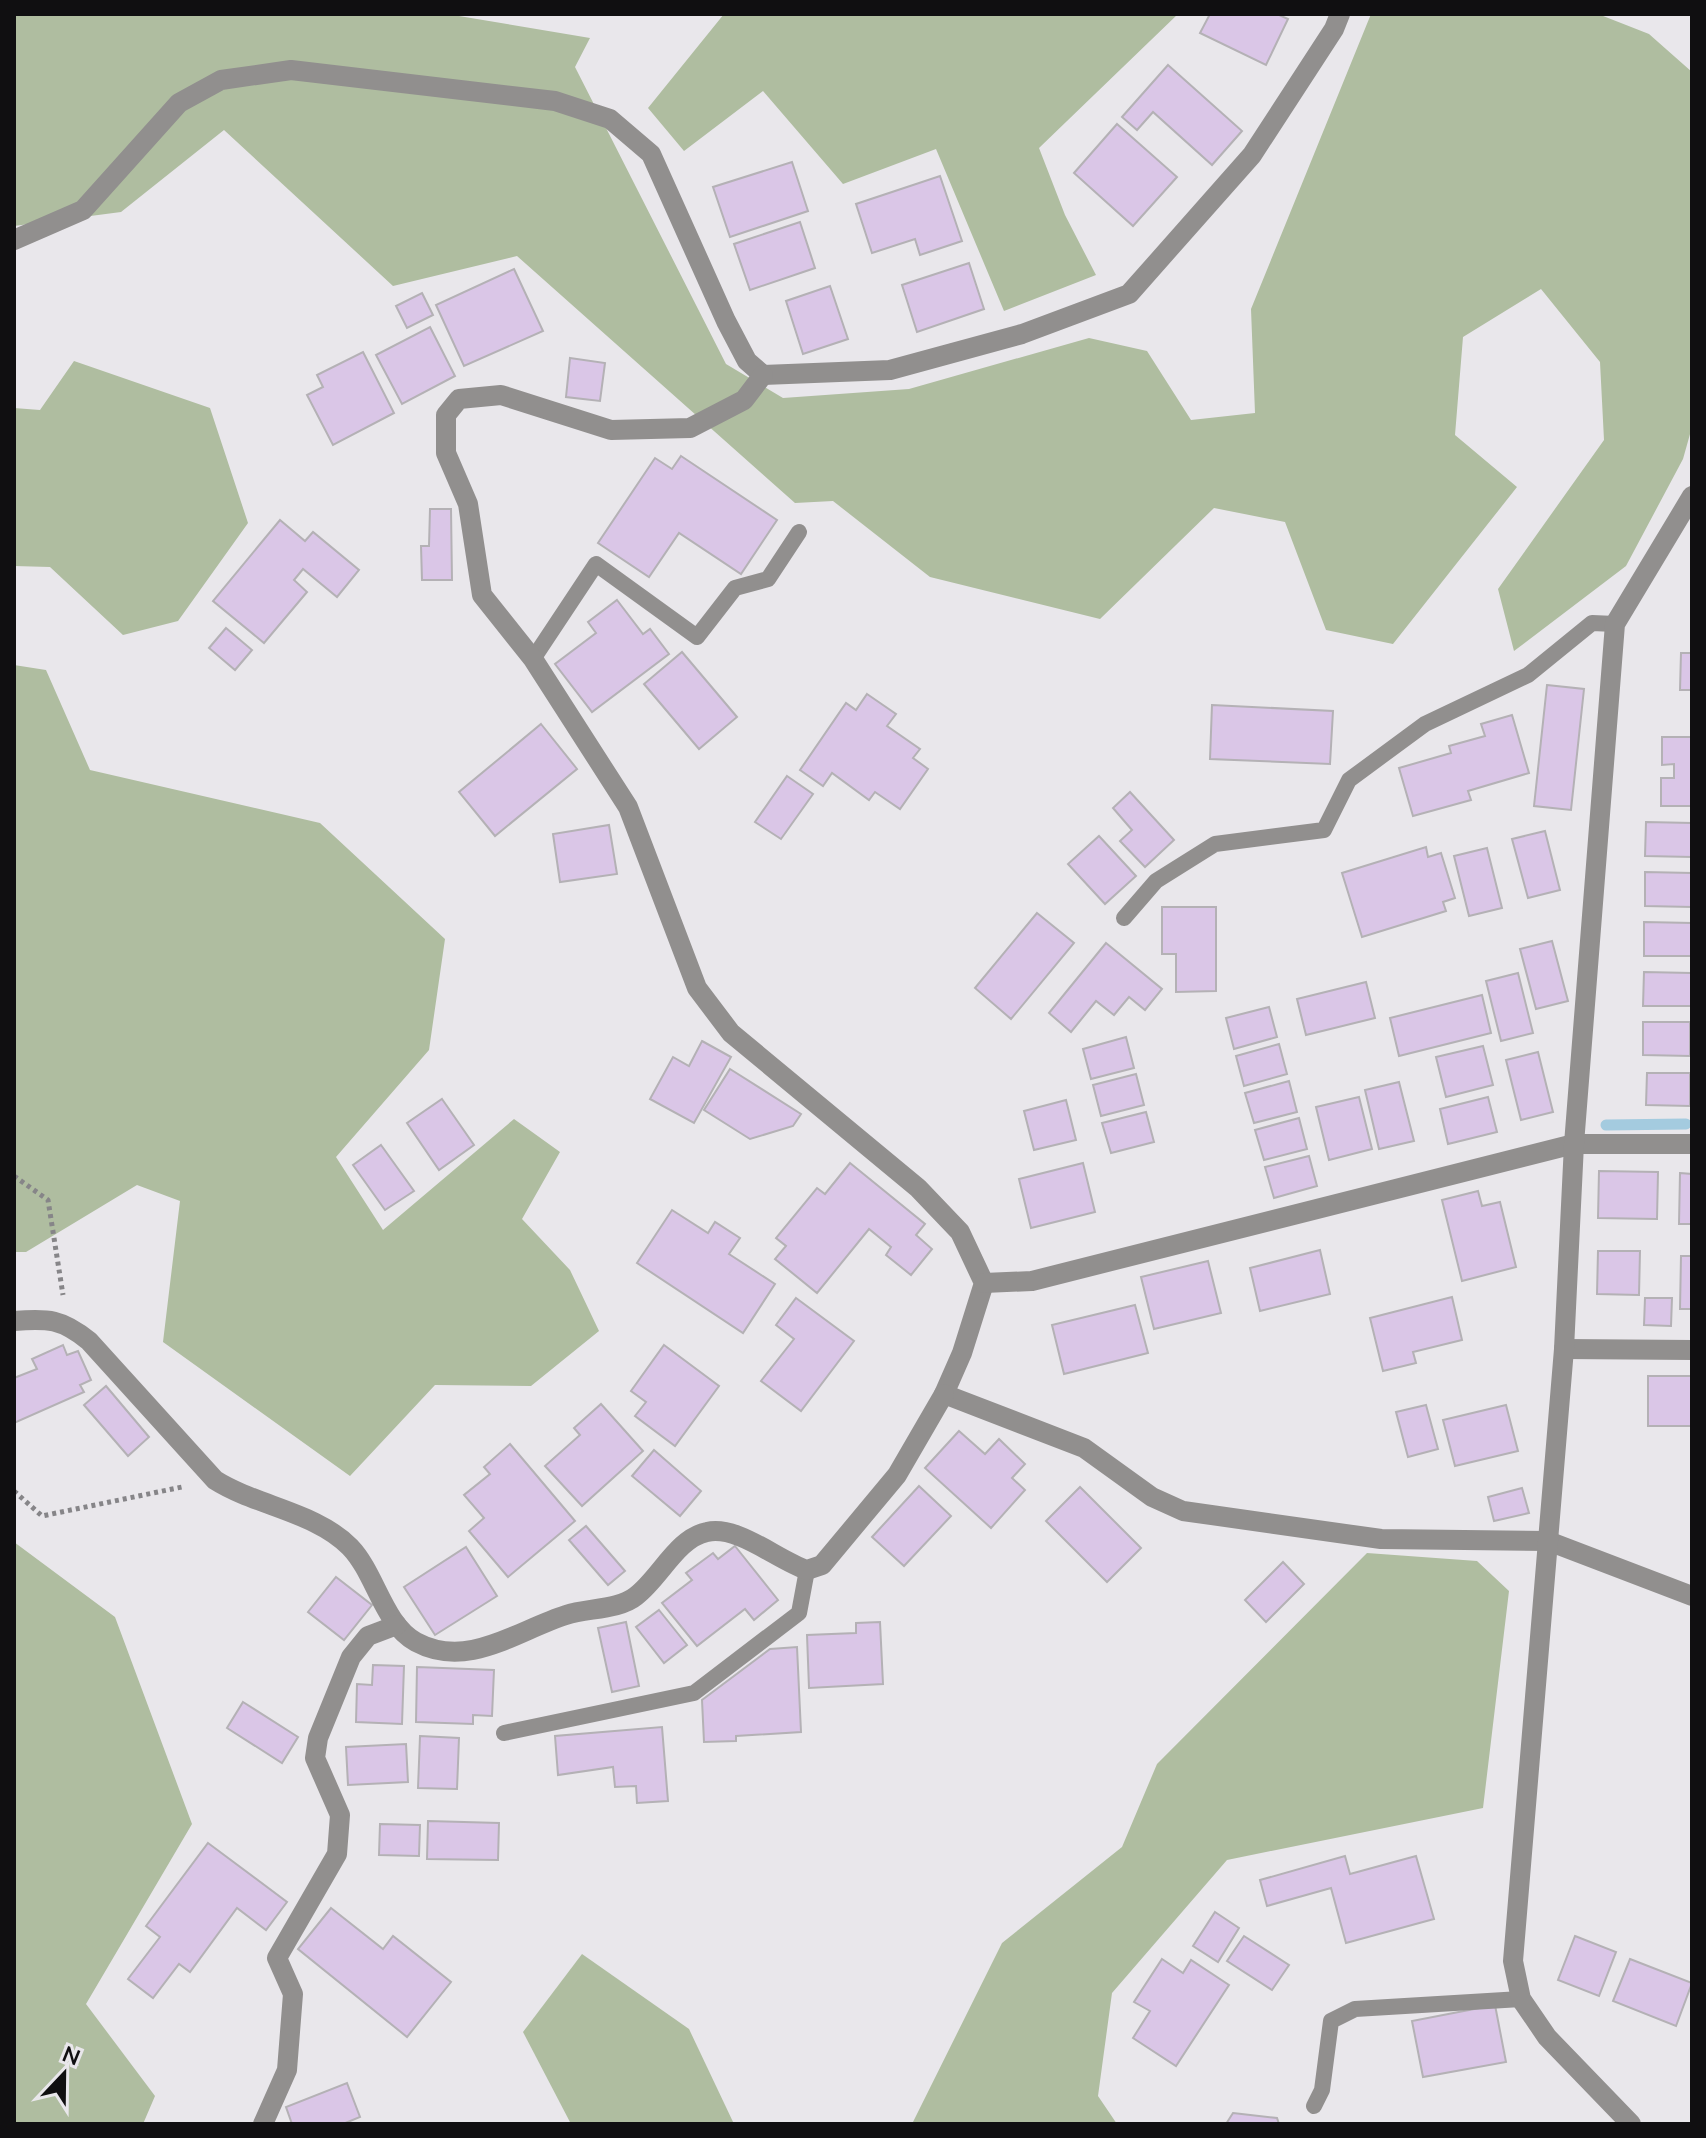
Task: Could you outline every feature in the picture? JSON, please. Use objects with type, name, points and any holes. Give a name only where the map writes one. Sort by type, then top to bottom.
[{"type":"street","points":[[14,240],[83,210],[179,103],[221,80],[291,70],[555,101],[610,119],[651,154],[726,321],[747,361],[763,375],[890,370],[1022,334],[1129,294],[1252,155],[1334,29],[1340,14]]},
{"type":"street","points":[[14,1321],[39,1319],[67,1323],[89,1341],[215,1480],[237,1494],[324,1529],[351,1548],[397,1625],[415,1641],[440,1649],[490,1647],[570,1614],[633,1599],[687,1541],[706,1532],[725,1530],[807,1570],[822,1565],[897,1475],[928,1428],[944,1394],[984,1283],[960,1232],[918,1188],[731,1033],[697,988],[628,807],[533,659],[482,595],[468,504],[446,453],[446,415],[459,399],[501,395],[611,430],[690,428],[744,400],[763,375]]},
{"type":"street","points":[[1631,2124],[1547,2037],[1521,1999],[1513,1961],[1564,1349],[1574,1144],[1615,624],[1692,496]]},
{"type":"street","points":[[984,1283],[1032,1281],[1574,1144],[1692,1144]]},
{"type":"street","points":[[1564,1349],[1692,1350]]},
{"type":"street","points":[[944,1394],[1084,1448],[1152,1497],[1183,1511],[1381,1539],[1548,1541],[1692,1596]]},
{"type":"street","points":[[263,2124],[287,2070],[293,1994],[277,1958],[337,1854],[340,1815],[315,1758],[318,1738],[351,1657],[368,1636],[397,1625]]},
{"type":"lane","points":[[533,659],[596,564],[697,637],[735,588],[768,579],[799,532]]},
{"type":"lane","points":[[1124,918],[1156,881],[1215,844],[1324,830],[1349,780],[1425,724],[1528,675],[1592,623],[1615,624]]},
{"type":"lane","points":[[504,1733],[694,1693],[799,1613],[807,1570]]},
{"type":"lane","points":[[1314,2106],[1326,2068],[1331,2021],[1355,2009],[1521,1999]]},
{"type":"path","points":[[14,1176],[48,1200],[67,1323]]},
{"type":"path","points":[[14,1491],[42,1516],[215,1480]]},
{"type":"green space","points":[[14,14],[447,14],[590,38],[575,67],[726,364],[783,398],[909,389],[1089,338],[1147,351],[1191,420],[1255,413],[1251,309],[1371,14],[1598,14],[1649,34],[1692,72],[1692,427],[1683,459],[1626,566],[1514,651],[1498,589],[1604,440],[1600,362],[1541,289],[1463,337],[1455,435],[1517,487],[1393,644],[1326,630],[1285,522],[1214,508],[1100,619],[930,577],[833,501],[795,503],[517,256],[393,286],[224,130],[121,212],[14,226]]},
{"type":"green space","points":[[724,14],[1178,14],[1039,148],[1065,215],[1096,275],[1004,311],[936,149],[843,184],[763,91],[684,151],[648,108]]},
{"type":"green space","points":[[74,361],[210,408],[248,523],[178,621],[123,635],[50,567],[14,566],[14,408],[40,410]]},
{"type":"green space","points":[[14,665],[46,670],[90,770],[320,823],[445,939],[429,1050],[336,1157],[383,1230],[514,1119],[560,1152],[522,1219],[570,1270],[599,1331],[531,1386],[435,1385],[350,1476],[163,1342],[180,1201],[137,1185],[26,1252],[14,1252]]},
{"type":"green space","points":[[14,1542],[115,1617],[192,1824],[86,2004],[155,2096],[143,2124],[14,2124]]},
{"type":"green space","points":[[1367,1553],[1477,1561],[1509,1591],[1483,1808],[1227,1860],[1112,1993],[1098,2096],[1117,2124],[912,2124],[1002,1943],[1122,1847],[1157,1764]]},
{"type":"green space","points":[[582,1954],[689,2029],[734,2124],[571,2124],[523,2032]]},
{"type":"building","points":[[1210,14],[1277,14],[1288,19],[1266,65],[1200,33]]},
{"type":"building","points":[[1168,65],[1242,131],[1212,165],[1153,112],[1137,130],[1122,117]]},
{"type":"building","points":[[1117,124],[1177,177],[1133,226],[1074,173]]},
{"type":"building","points":[[792,162],[808,211],[730,237],[713,187]]},
{"type":"building","points":[[940,176],[962,241],[920,255],[915,239],[872,253],[856,204]]},
{"type":"building","points":[[800,222],[815,268],[750,290],[734,244]]},
{"type":"building","points":[[969,263],[984,309],[917,332],[902,285]]},
{"type":"building","points":[[514,269],[543,331],[464,366],[436,305]]},
{"type":"building","points":[[830,286],[848,339],[803,354],[786,301]]},
{"type":"building","points":[[422,293],[433,315],[407,328],[396,306]]},
{"type":"building","points":[[430,327],[455,376],[402,404],[376,355]]},
{"type":"building","points":[[363,352],[394,413],[333,445],[307,395],[323,387],[317,375]]},
{"type":"building","points":[[570,358],[605,363],[600,401],[566,397]]},
{"type":"building","points":[[681,456],[777,520],[741,574],[679,533],[649,577],[598,543],[655,458],[672,469]]},
{"type":"building","points":[[430,509],[451,509],[452,580],[422,580],[421,546],[429,546]]},
{"type":"building","points":[[280,520],[305,541],[313,532],[359,570],[337,597],[303,569],[294,580],[307,592],[264,643],[213,601]]},
{"type":"building","points":[[617,600],[643,634],[650,629],[669,654],[592,712],[555,664],[596,633],[588,622]]},
{"type":"building","points":[[226,628],[252,650],[235,670],[209,648]]},
{"type":"building","points":[[682,652],[737,717],[699,749],[644,684]]},
{"type":"building","points":[[1681,653],[1692,653],[1692,690],[1680,690]]},
{"type":"building","points":[[1547,685],[1584,689],[1571,810],[1534,806]]},
{"type":"building","points":[[867,694],[896,714],[887,726],[920,749],[913,758],[928,769],[900,809],[875,792],[869,800],[832,773],[823,786],[800,770],[846,703],[856,710]]},
{"type":"building","points":[[1212,705],[1333,711],[1330,764],[1210,759]]},
{"type":"building","points":[[1512,715],[1529,773],[1468,791],[1471,800],[1413,816],[1399,768],[1451,753],[1449,746],[1485,736],[1481,724]]},
{"type":"building","points":[[541,724],[577,769],[495,836],[459,792]]},
{"type":"building","points":[[1662,737],[1692,737],[1692,806],[1661,806],[1661,778],[1674,778],[1674,764],[1662,765]]},
{"type":"building","points":[[787,776],[813,794],[781,839],[755,822]]},
{"type":"building","points":[[1130,792],[1174,840],[1145,867],[1120,841],[1132,830],[1113,808]]},
{"type":"building","points":[[1646,822],[1692,823],[1692,857],[1645,856]]},
{"type":"building","points":[[609,825],[617,874],[560,882],[553,834]]},
{"type":"building","points":[[1545,831],[1560,890],[1528,898],[1512,839]]},
{"type":"building","points":[[1099,836],[1136,876],[1105,904],[1068,864]]},
{"type":"building","points":[[1426,847],[1428,857],[1441,853],[1455,898],[1443,902],[1446,911],[1362,937],[1342,873]]},
{"type":"building","points":[[1487,848],[1502,908],[1469,916],[1454,856]]},
{"type":"building","points":[[1645,872],[1692,873],[1692,907],[1645,906]]},
{"type":"building","points":[[1162,907],[1216,907],[1216,991],[1176,992],[1176,954],[1162,954]]},
{"type":"building","points":[[1037,913],[1074,943],[1011,1019],[975,988]]},
{"type":"building","points":[[1644,922],[1692,923],[1691,956],[1644,956]]},
{"type":"building","points":[[1552,941],[1568,1001],[1536,1009],[1520,949]]},
{"type":"building","points":[[1106,943],[1162,989],[1145,1010],[1129,997],[1114,1015],[1096,1001],[1071,1032],[1049,1013]]},
{"type":"building","points":[[1644,972],[1691,973],[1691,1006],[1643,1006]]},
{"type":"building","points":[[1518,973],[1533,1033],[1501,1041],[1486,981]]},
{"type":"building","points":[[1366,982],[1375,1018],[1306,1035],[1297,999]]},
{"type":"building","points":[[1482,995],[1491,1033],[1399,1056],[1390,1018]]},
{"type":"building","points":[[1269,1007],[1277,1037],[1234,1049],[1226,1018]]},
{"type":"building","points":[[1643,1022],[1690,1022],[1690,1056],[1643,1055]]},
{"type":"building","points":[[1126,1037],[1134,1068],[1091,1079],[1083,1049]]},
{"type":"building","points":[[702,1041],[731,1057],[694,1123],[650,1099],[673,1057],[689,1066]]},
{"type":"building","points":[[1279,1044],[1287,1074],[1244,1086],[1236,1056]]},
{"type":"building","points":[[1483,1046],[1493,1085],[1446,1097],[1436,1057]]},
{"type":"building","points":[[1538,1052],[1553,1112],[1521,1120],[1506,1060]]},
{"type":"building","points":[[730,1069],[801,1114],[793,1126],[750,1139],[704,1110]]},
{"type":"building","points":[[1647,1073],[1690,1073],[1690,1106],[1646,1105]]},
{"type":"building","points":[[1136,1074],[1144,1105],[1101,1116],[1093,1085]]},
{"type":"building","points":[[1289,1081],[1297,1112],[1254,1123],[1245,1093]]},
{"type":"building","points":[[1399,1082],[1414,1141],[1379,1149],[1365,1090]]},
{"type":"building","points":[[1359,1097],[1372,1149],[1329,1160],[1316,1107]]},
{"type":"building","points":[[1488,1097],[1497,1132],[1448,1144],[1440,1109]]},
{"type":"building","points":[[442,1099],[474,1145],[439,1170],[407,1123]]},
{"type":"building","points":[[1066,1100],[1076,1140],[1034,1150],[1024,1111]]},
{"type":"building","points":[[1146,1112],[1154,1142],[1111,1153],[1102,1123]]},
{"type":"building","points":[[1299,1118],[1307,1149],[1264,1160],[1255,1130]]},
{"type":"building","points":[[381,1145],[414,1191],[385,1210],[353,1165]]},
{"type":"building","points":[[1309,1156],[1317,1186],[1274,1198],[1265,1167]]},
{"type":"building","points":[[850,1163],[925,1224],[916,1235],[932,1249],[911,1275],[886,1255],[891,1247],[869,1229],[817,1293],[775,1259],[786,1246],[776,1238],[817,1188],[825,1194]]},
{"type":"building","points":[[1083,1163],[1095,1212],[1031,1228],[1019,1179]]},
{"type":"building","points":[[1599,1171],[1658,1172],[1657,1219],[1598,1218]]},
{"type":"building","points":[[1680,1173],[1692,1174],[1692,1224],[1679,1224]]},
{"type":"building","points":[[1478,1191],[1482,1206],[1500,1202],[1516,1267],[1462,1281],[1442,1200]]},
{"type":"building","points":[[672,1210],[708,1233],[715,1222],[740,1238],[729,1254],[775,1284],[743,1333],[637,1263]]},
{"type":"building","points":[[1320,1250],[1330,1294],[1260,1311],[1250,1268]]},
{"type":"building","points":[[1598,1251],[1640,1251],[1639,1295],[1597,1294]]},
{"type":"building","points":[[1681,1256],[1692,1256],[1692,1309],[1680,1309]]},
{"type":"building","points":[[1208,1261],[1221,1313],[1154,1329],[1141,1277]]},
{"type":"building","points":[[1452,1297],[1462,1340],[1413,1352],[1416,1363],[1383,1371],[1370,1318]]},
{"type":"building","points":[[796,1298],[854,1341],[801,1411],[761,1381],[794,1339],[776,1325]]},
{"type":"building","points":[[1645,1298],[1672,1298],[1671,1326],[1644,1325]]},
{"type":"building","points":[[1135,1305],[1148,1353],[1064,1374],[1052,1325]]},
{"type":"building","points":[[63,1345],[67,1355],[78,1351],[91,1380],[80,1385],[84,1392],[14,1423],[14,1378],[37,1369],[32,1359]]},
{"type":"building","points":[[664,1345],[719,1386],[675,1446],[635,1416],[646,1402],[631,1391]]},
{"type":"building","points":[[1648,1376],[1692,1376],[1692,1426],[1648,1426]]},
{"type":"building","points":[[106,1386],[149,1437],[128,1456],[84,1405]]},
{"type":"building","points":[[601,1404],[643,1451],[582,1506],[545,1466],[580,1435],[574,1428]]},
{"type":"building","points":[[1426,1405],[1438,1449],[1408,1457],[1396,1412]]},
{"type":"building","points":[[1506,1405],[1518,1451],[1455,1466],[1443,1420]]},
{"type":"building","points":[[959,1431],[985,1454],[999,1439],[1025,1464],[1012,1478],[1025,1490],[991,1528],[925,1468]]},
{"type":"building","points":[[510,1444],[575,1521],[508,1577],[469,1531],[484,1518],[464,1495],[490,1474],[484,1467]]},
{"type":"building","points":[[654,1450],[701,1491],[680,1516],[632,1476]]},
{"type":"building","points":[[919,1486],[951,1516],[904,1566],[872,1537]]},
{"type":"building","points":[[1080,1487],[1141,1548],[1107,1582],[1046,1521]]},
{"type":"building","points":[[1522,1488],[1529,1513],[1494,1521],[1488,1497]]},
{"type":"building","points":[[586,1526],[625,1571],[608,1585],[569,1540]]},
{"type":"building","points":[[735,1546],[778,1600],[754,1620],[745,1609],[697,1646],[662,1603],[692,1580],[686,1573],[713,1553],[718,1559]]},
{"type":"building","points":[[466,1547],[497,1596],[435,1635],[404,1587]]},
{"type":"building","points":[[1283,1562],[1304,1584],[1266,1622],[1245,1600]]},
{"type":"building","points":[[336,1577],[372,1605],[344,1640],[308,1612]]},
{"type":"building","points":[[659,1610],[687,1645],[664,1663],[636,1627]]},
{"type":"building","points":[[626,1622],[639,1686],[612,1692],[598,1628]]},
{"type":"building","points":[[880,1622],[883,1684],[809,1688],[807,1635],[856,1633],[856,1623]]},
{"type":"building","points":[[797,1647],[801,1732],[736,1736],[736,1741],[704,1742],[702,1700],[770,1649]]},
{"type":"building","points":[[373,1665],[404,1666],[402,1724],[356,1722],[357,1684],[372,1685]]},
{"type":"building","points":[[417,1667],[494,1670],[492,1716],[473,1715],[473,1724],[416,1722]]},
{"type":"building","points":[[243,1702],[298,1737],[282,1763],[227,1728]]},
{"type":"building","points":[[662,1727],[668,1801],[637,1803],[636,1786],[615,1787],[613,1767],[558,1775],[555,1736]]},
{"type":"building","points":[[420,1736],[459,1738],[457,1789],[418,1788]]},
{"type":"building","points":[[406,1744],[408,1782],[348,1785],[346,1747]]},
{"type":"building","points":[[428,1821],[499,1823],[498,1860],[427,1859]]},
{"type":"building","points":[[380,1824],[420,1825],[419,1856],[379,1855]]},
{"type":"building","points":[[208,1843],[287,1902],[266,1930],[237,1908],[190,1972],[179,1964],[153,1998],[128,1979],[160,1937],[146,1926]]},
{"type":"building","points":[[1345,1856],[1350,1874],[1416,1856],[1434,1919],[1346,1943],[1331,1888],[1267,1906],[1260,1880]]},
{"type":"building","points":[[331,1908],[383,1949],[393,1936],[451,1982],[407,2037],[298,1949]]},
{"type":"building","points":[[1215,1912],[1239,1928],[1218,1962],[1193,1946]]},
{"type":"building","points":[[1244,1936],[1289,1965],[1272,1990],[1227,1961]]},
{"type":"building","points":[[1575,1936],[1616,1952],[1599,1996],[1558,1980]]},
{"type":"building","points":[[1162,1959],[1183,1973],[1191,1960],[1229,1985],[1176,2066],[1133,2038],[1150,2011],[1134,2002]]},
{"type":"building","points":[[1630,1959],[1692,1983],[1676,2026],[1613,2001]]},
{"type":"building","points":[[1495,2005],[1506,2062],[1423,2077],[1412,2021]]},
{"type":"building","points":[[347,2083],[360,2117],[343,2124],[292,2124],[286,2107]]},
{"type":"building","points":[[1233,2113],[1277,2118],[1279,2124],[1226,2124]]},
{"type":"waterway","points":[[1606,1125],[1686,1124]]}]
